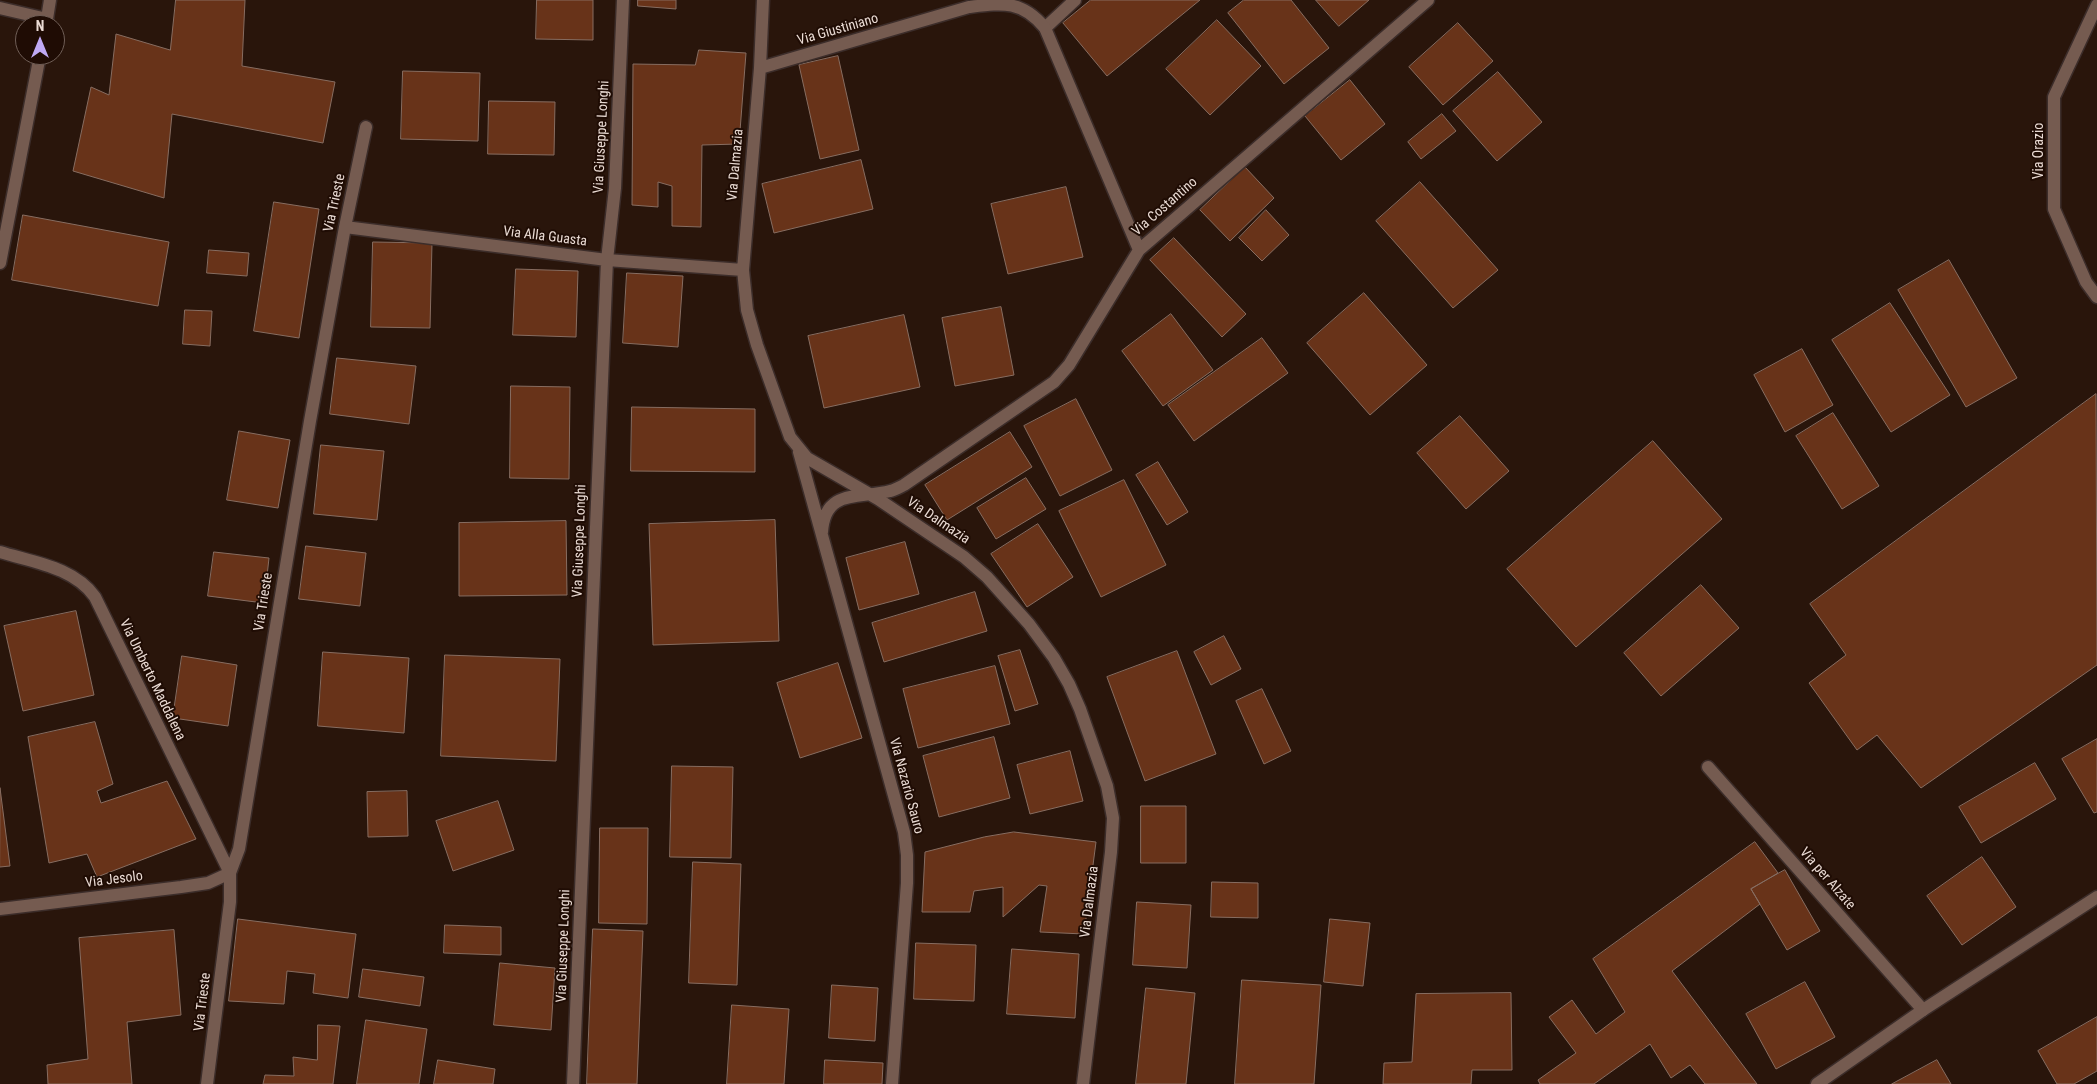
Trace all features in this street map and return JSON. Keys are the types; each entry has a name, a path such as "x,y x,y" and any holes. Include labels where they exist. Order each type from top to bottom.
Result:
{"street":[{"path":"48,15 50,0"},
{"name":"Via Giuseppe Longhi","path":"574,1084 607,260 615,188 623,0"},
{"name":"Via Dalmazia","path":"763,0 760,68 743,270 747,310 759,352 790,438 807,458 867,493 964,557 987,577 1028,624 1054,658 1069,684 1107,786 1112,818 1111,852 1083,1084"},
{"path":"1045,28 1075,0"},
{"name":"Via Costantino","path":"867,493 890,491 904,485 1054,382 1069,365 1139,250 1428,0"},
{"name":"Via Giustiniano","path":"760,68 969,7 1012,3 1021,7 1036,17 1045,28 1139,250"},
{"name":"Via Orazio","path":"2097,5 2054,97 2054,209 2086,282 2097,297"},
{"path":"0,8 24,15"},
{"path":"0,263 38,65"},
{"name":"Via Trieste","path":"207,1084 230,902 230,873 239,849 310,421 345,226 366,127"},
{"name":"Via Alla Guasta","path":"345,226 607,260 743,270"},
{"name":"Via Nazario Sauro","path":"799,450 904,832 908,855 892,1084"},
{"path":"822,532 823,519 830,507 840,500 867,493"},
{"name":"Via Umberto Maddalena","path":"0,552 68,574 78,579 91,591 230,873"},
{"name":"Via per Alzate","path":"1708,767 1923,1010"},
{"name":"Via Jesolo","path":"0,909 190,886 208,883 230,873"},
{"path":"1817,1084 1923,1010 2097,897"}],"building":[{"path":"176,0 245,0 242,66 335,82 323,143 172,114 164,198 73,171 91,87 109,95 116,34 170,50"},
{"path":"537,0 593,0 593,40 536,39"},
{"path":"638,0 676,0 676,9 638,6"},
{"path":"1091,0 1200,0 1107,76 1063,23"},
{"path":"1244,0 1291,0 1329,48 1284,84 1228,13"},
{"path":"1316,0 1369,0 1339,26"},
{"path":"1217,20 1261,66 1210,115 1166,69"},
{"path":"1458,23 1493,61 1443,105 1409,67"},
{"path":"699,50 746,53 739,144 702,145 701,227 672,226 672,186 658,182 658,207 632,205 633,64 695,65"},
{"path":"838,56 859,150 820,159 799,65"},
{"path":"403,71 480,73 478,141 401,139"},
{"path":"1498,72 1542,122 1497,161 1453,111"},
{"path":"1350,80 1385,124 1341,160 1305,116"},
{"path":"489,101 555,102 554,155 488,154"},
{"path":"1442,114 1456,131 1421,159 1408,142"},
{"path":"861,160 873,209 774,233 762,184"},
{"path":"1245,167 1274,198 1230,241 1200,210"},
{"path":"1420,182 1498,270 1453,308 1376,221"},
{"path":"1066,187 1083,257 1008,274 991,204"},
{"path":"274,202 319,209 299,338 254,331"},
{"path":"1266,210 1289,235 1262,261 1239,238"},
{"path":"23,215 169,242 158,306 12,280"},
{"path":"1174,238 1246,314 1222,337 1150,260"},
{"path":"373,242 432,243 430,328 371,327"},
{"path":"209,250 249,253 247,276 207,273"},
{"path":"1949,260 2017,378 1966,407 1898,290"},
{"path":"516,269 578,271 576,337 513,335"},
{"path":"627,273 683,276 678,347 623,343"},
{"path":"1364,293 1427,365 1370,415 1307,343"},
{"path":"1890,303 1950,395 1891,432 1832,340"},
{"path":"1001,307 1014,375 955,386 942,318"},
{"path":"185,310 212,311 210,346 183,344"},
{"path":"1171,314 1213,370 1163,406 1122,351"},
{"path":"904,315 920,387 824,408 808,336"},
{"path":"1262,338 1288,373 1194,441 1168,405"},
{"path":"1802,349 1833,405 1785,432 1754,375"},
{"path":"337,358 416,366 409,424 330,414"},
{"path":"511,386 570,387 569,479 510,478"},
{"path":"2096,394 2097,665 1921,788 1877,735 1857,750 1809,683 1846,655 1810,604"},
{"path":"1076,399 1112,470 1060,496 1024,426"},
{"path":"632,407 755,409 755,472 631,471"},
{"path":"1833,413 1879,486 1842,509 1796,436"},
{"path":"1460,416 1509,471 1466,509 1417,453"},
{"path":"239,431 290,440 278,508 227,500"},
{"path":"1010,432 1032,467 947,520 925,485"},
{"path":"1653,441 1722,519 1576,647 1507,569"},
{"path":"321,445 384,451 377,520 314,514"},
{"path":"1158,462 1188,512 1167,525 1136,475"},
{"path":"1026,478 1046,509 996,539 977,508"},
{"path":"1124,480 1166,565 1101,597 1059,511"},
{"path":"775,520 779,641 653,645 649,524"},
{"path":"566,521 567,595 459,596 459,523"},
{"path":"1038,524 1073,577 1027,607 991,554"},
{"path":"905,542 919,594 859,610 846,558"},
{"path":"306,546 366,553 360,606 299,599"},
{"path":"214,552 269,558 264,603 208,596"},
{"path":"1701,585 1739,628 1661,696 1624,653"},
{"path":"975,592 987,631 884,662 872,623"},
{"path":"76,611 94,695 23,711 4,626"},
{"path":"1224,636 1241,669 1211,685 1194,652"},
{"path":"1020,650 1038,704 1015,711 998,656"},
{"path":"1177,651 1216,754 1145,781 1107,677"},
{"path":"323,652 409,658 404,733 318,726"},
{"path":"445,655 560,659 556,761 441,756"},
{"path":"182,656 237,665 228,726 173,718"},
{"path":"838,663 862,738 800,758 777,683"},
{"path":"995,666 1010,724 918,748 903,689"},
{"path":"1262,689 1291,751 1264,764 1236,701"},
{"path":"95,722 113,784 97,791 101,803 167,781 196,839 97,877 87,854 49,863 28,737"},
{"path":"994,737 1010,798 939,817 923,756"},
{"path":"2097,739 2097,812 2094,813 2062,759"},
{"path":"1070,751 1083,801 1030,814 1017,765"},
{"path":"2035,763 2056,799 1981,843 1959,807"},
{"path":"672,766 733,767 731,858 670,857"},
{"path":"0,788 10,866 0,867"},
{"path":"407,791 408,836 368,837 367,792"},
{"path":"498,801 514,850 453,871 436,821"},
{"path":"1141,806 1186,806 1186,863 1141,863"},
{"path":"600,828 648,828 647,924 599,923"},
{"path":"1014,832 1096,842 1084,934 1040,932 1047,886 1039,885 1003,917 1003,887 974,891 970,912 922,912 925,852 984,837"},
{"path":"1755,842 1778,873 1751,889 1760,904 1672,971 1757,1084 1705,1084 1690,1065 1671,1078 1650,1044 1594,1084 1540,1084 1538,1080 1576,1053 1549,1017 1572,1000 1596,1034 1625,1012 1593,959"},
{"path":"1982,857 2016,907 1962,945 1927,896"},
{"path":"693,862 741,864 737,985 689,983"},
{"path":"1785,870 1820,931 1787,950 1751,889"},
{"path":"1212,882 1258,883 1258,918 1211,917"},
{"path":"1137,902 1191,905 1187,968 1133,965"},
{"path":"238,919 356,934 348,998 313,993 315,974 287,971 284,1004 229,1001"},
{"path":"1330,919 1370,923 1363,986 1324,982"},
{"path":"445,925 501,927 501,955 444,953"},
{"path":"593,929 643,931 637,1084 587,1084"},
{"path":"174,930 181,1015 127,1022 132,1084 48,1084 47,1065 88,1059 79,938"},
{"path":"916,943 976,945 974,1001 914,999"},
{"path":"1012,949 1079,954 1075,1018 1007,1014"},
{"path":"500,963 555,968 551,1030 494,1025"},
{"path":"363,969 424,977 420,1006 359,997"},
{"path":"1242,980 1321,985 1314,1084 1235,1084"},
{"path":"1805,982 1835,1037 1776,1069 1746,1014"},
{"path":"832,985 878,988 875,1041 829,1038"},
{"path":"1146,988 1195,993 1186,1084 1136,1084"},
{"path":"1511,993 1512,1070 1472,1070 1471,1084 1383,1084 1384,1063 1412,1062 1416,994"},
{"path":"732,1005 789,1009 784,1084 727,1084"},
{"path":"2097,1017 2097,1071 2074,1084 2057,1084 2038,1051"},
{"path":"366,1020 427,1029 419,1084 357,1084"},
{"path":"318,1025 340,1026 333,1084 263,1084 265,1075 294,1076 293,1057 317,1060"},
{"path":"438,1060 495,1069 493,1084 434,1084"},
{"path":"825,1060 883,1063 882,1084 824,1084"},
{"path":"1937,1060 1951,1084 1892,1084"}]}
